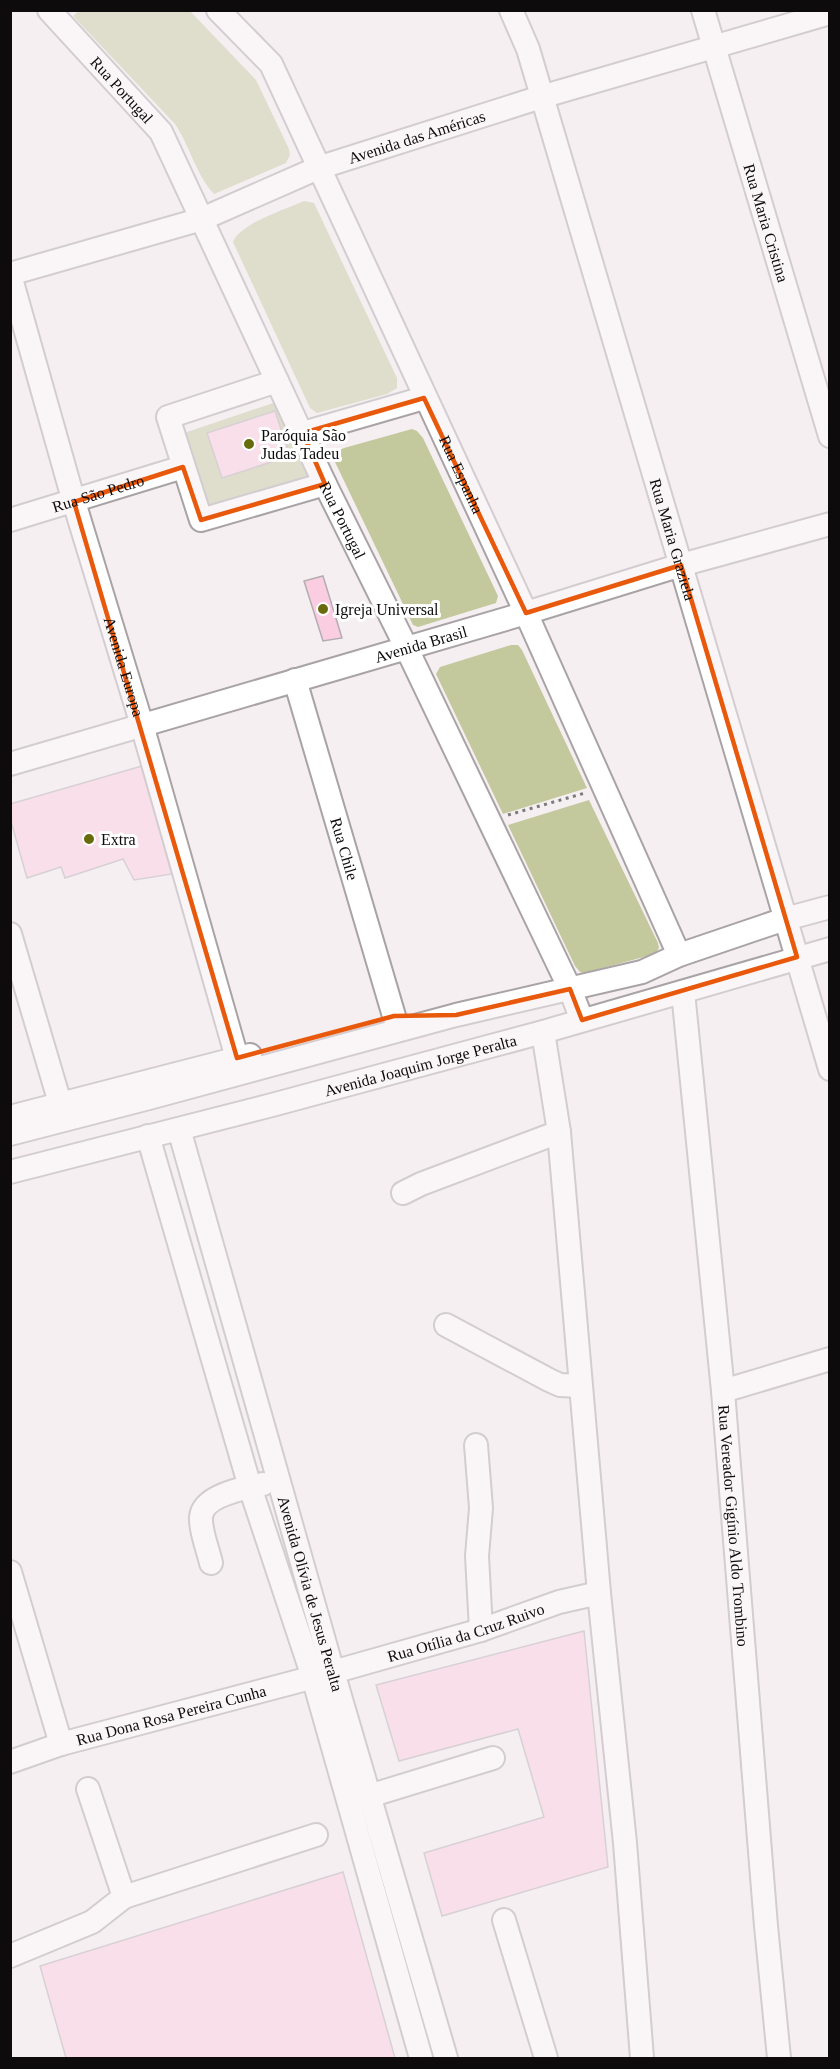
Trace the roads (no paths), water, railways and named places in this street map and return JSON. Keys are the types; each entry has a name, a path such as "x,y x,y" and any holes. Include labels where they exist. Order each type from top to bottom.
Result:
{"street":[{"name":"Rua Espanha","path":"219,10 271,64 424,398 526,613 679,955"},
{"name":"Rua Maria Graziela","path":"511,10 528,49 540,97 830,1069"},
{"name":"Rua Maria Cristina","path":"703,10 830,436"},
{"name":"Avenida das Américas","path":"10,274 202,219 318,168 540,97 830,13"},
{"name":"Rua Portugal","path":"60,14 161,132 276,381 570,989 582,1020"},
{"name":"Avenida Europa","path":"10,274 237,1058"},
{"path":"276,381 168,417 201,520 325,484"},
{"path":"303,433 424,398"},
{"name":"Rua São Pedro","path":"10,520 183,467"},
{"name":"Avenida Brasil","path":"10,764 526,613 681,565 830,524"},
{"name":"Rua Chile","path":"295,680 397,1023"},
{"path":"10,1117 237,1058 397,1023 456,1015 642,972 679,955 785,919 830,908"},
{"path":"10,934 60,1103"},
{"name":"Avenida Joaquim Jorge Peralta","path":"10,1172 543,1032 830,949"},
{"name":"Rua Vereador Gigínio Aldo Trombino","path":"684,992 723,1391 766,1926 779,2058"},
{"path":"10,1134 149,1098 397,1023"},
{"path":"543,1032 559,1132 599,1593 625,1843 642,2058"},
{"name":"Avenida Olívia de Jesus Peralta","path":"179,1129 279,1480 323,1674 359,1799 446,2058"},
{"path":"403,1193 421,1184 559,1132"},
{"name":"Avenida Olívia de Jesus Peralta","path":"148,1136 250,1487 323,1674"},
{"path":"446,1325 549,1380 560,1385 580,1386"},
{"path":"723,1391 830,1359"},
{"path":"220,1385 250,1378"},
{"path":"476,1445 481,1508 477,1556 481,1630"},
{"path":"211,1563 201,1518 203,1508 212,1500 279,1480"},
{"path":"10,1572 61,1744"},
{"name":"Rua Otília da Cruz Ruivo","path":"323,1674 481,1630 559,1602 599,1593"},
{"name":"Rua Dona Rosa Pereira Cunha","path":"10,1762 61,1744 323,1674"},
{"path":"359,1799 493,1758"},
{"path":"88,1789 124,1897"},
{"name":"Avenida Olívia de Jesus Peralta","path":"359,1799 421,2058"},
{"path":"10,1956 92,1922 124,1897 316,1835"},
{"path":"504,1920 546,2058"}],"place":[{"name":"Paróquia São Judas Tadeu","path":"249,444"},
{"name":"Igreja Universal","path":"323,609"},
{"name":"Extra","path":"89,839"}]}
